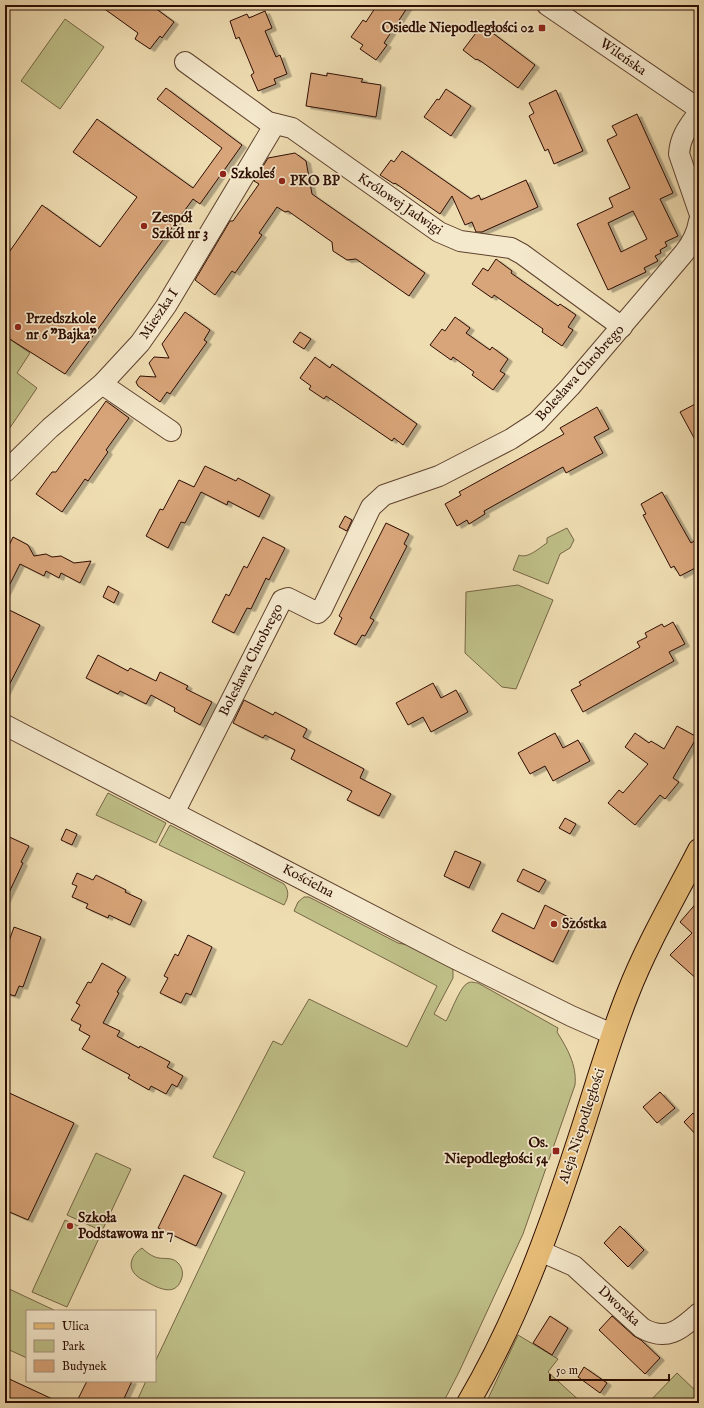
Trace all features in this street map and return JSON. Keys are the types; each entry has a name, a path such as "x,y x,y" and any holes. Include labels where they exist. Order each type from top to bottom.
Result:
{"main road":[{"name":"Aleja Niepodległości","path":"468,1403 502,1339 540,1251 579,1139 612,1034 628,992 650,944 699,850"}],"street":[{"name":"Wileńska","path":"547,5 699,110"},
{"name":"Królowej Jadwigi","path":"185,62 268,122 292,128 439,232 460,240 511,248 522,254 622,327"},
{"path":"699,110 682,137 679,154 699,212"},
{"name":"Mieszka I","path":"5,472 50,428 102,384 140,343 166,306 275,124"},
{"name":"Bolesława Chrobrego","path":"174,813 282,600 288,598 318,613 322,609 371,507 384,495 439,476 527,430 547,412 570,388 693,242 698,230 699,221"},
{"path":"102,384 171,431"},
{"name":"Kościelna","path":"5,725 446,953 572,1016 612,1034"},
{"name":"Dworska","path":"540,1251 574,1266 642,1328 652,1333 669,1334 676,1332 699,1313"}],"green space":[{"path":"65,19 104,47 60,109 21,81"},
{"path":"5,336 30,353 17,373 37,388 5,435"},
{"path":"567,528 574,540 570,548 560,554 548,584 513,570 519,555 526,556 530,554 547,543 547,538"},
{"path":"518,585 553,600 516,689 502,687 465,653 466,592"},
{"path":"108,793 166,823 156,843 96,815"},
{"path":"170,825 284,884 288,895 284,905 159,845"},
{"path":"304,897 309,897 398,943 412,946 449,965 453,970 453,978 434,1014 446,1021 462,989 465,985 472,982 478,983 558,1028 557,1032 568,1051 573,1064 575,1085 523,1234 443,1403 136,1403 146,1382 156,1382 156,1360 245,1172 213,1157 273,1041 282,1045 309,999 407,1047 437,986 294,911 298,902"},
{"path":"96,1153 131,1169 102,1231 67,1215"},
{"path":"65,1220 100,1236 67,1307 32,1292"},
{"path":"142,1248 155,1257 176,1261 181,1266 182,1278 175,1288 166,1290 156,1287 137,1276 131,1265 133,1257"},
{"path":"5,1287 54,1310 26,1310 26,1358 5,1348"},
{"path":"518,1335 558,1359 548,1372 582,1403 486,1403"},
{"path":"677,1373 699,1394 699,1403 648,1403"}],"building":[{"path":"99,5 151,5 174,22 162,38 160,36 150,49 135,39 138,33"},
{"path":"377,5 409,5 384,43 387,45 376,60 360,49 363,45 351,37 363,20 366,22"},
{"path":"265,11 272,28 265,31 276,57 280,55 287,74 274,79 276,84 258,91 251,75 254,73 239,37 236,39 230,21 247,14 249,18"},
{"path":"482,25 535,65 518,88 463,50"},
{"path":"311,73 327,76 327,73 363,79 361,82 381,85 376,117 306,106"},
{"name":"Zespół Szkół nr 3","path":"166,88 242,145 200,204 193,199 65,374 5,336 5,258 42,205 100,247 137,197 73,152 97,119 193,188 222,148 157,99"},
{"path":"446,89 471,106 451,136 424,117 437,99 439,100"},
{"path":"556,90 583,151 554,164 548,149 545,151 529,116 534,113 529,103"},
{"path":"637,114 673,193 660,199 678,236 665,242 667,246 660,250 661,253 655,256 658,261 644,268 646,272 608,290 577,224 613,207 609,198 630,188 607,140 617,135 612,126","holes":["633,211 647,239 621,252 608,223"]},
{"path":"402,151 471,199 479,195 481,200 526,180 538,207 482,232 476,232 472,222 465,225 452,196 440,214 395,183 394,184 380,175 391,160 394,162"},
{"path":"295,153 306,161 312,194 425,273 409,296 356,259 347,260 333,251 332,242 288,211 285,212 277,207 259,233 262,235 235,273 232,271 215,295 195,280 230,221 233,221 259,184 254,181 268,158"},
{"path":"496,259 512,271 511,273 558,306 560,304 576,315 568,327 573,330 562,346 542,332 543,329 494,295 492,298 472,284 483,268 488,271"},
{"path":"185,312 210,330 204,340 207,342 170,394 167,392 160,402 138,386 136,382 140,376 156,377 149,363 154,357 169,358 162,344"},
{"path":"455,317 470,328 466,333 490,350 492,347 508,359 500,371 505,374 493,390 472,375 474,372 453,357 451,360 430,345 442,329 445,331"},
{"path":"300,332 311,339 304,349 293,342"},
{"path":"315,357 330,368 332,364 417,424 403,445 394,438 392,441 326,396 324,399 309,389 311,386 300,378"},
{"path":"106,401 129,418 106,450 108,452 88,481 85,479 62,512 36,494 52,472 56,472"},
{"path":"699,402 699,447 680,412"},
{"path":"597,407 609,429 594,437 603,453 566,473 563,467 484,511 485,514 469,524 467,520 457,526 445,504 461,495 459,492 564,434 560,428"},
{"path":"205,466 236,481 238,478 270,495 259,517 228,501 227,505 201,492 185,523 181,522 168,548 146,536 160,509 163,510 179,480 194,487"},
{"path":"662,492 691,543 699,538 699,566 680,576 674,566 671,568 643,515 646,514 641,504"},
{"path":"345,516 352,520 347,531 339,527"},
{"path":"386,523 409,534 404,544 407,546 370,618 374,620 365,636 362,635 356,645 334,634 342,618 339,616"},
{"path":"13,537 28,545 34,556 46,554 52,557 61,556 74,563 91,561 80,583 61,573 59,578 46,571 44,576 20,564 5,594 5,554"},
{"path":"263,537 285,548 269,580 266,578 251,609 247,608 234,633 212,622 226,594 229,596 244,566 247,568"},
{"path":"108,586 119,592 114,603 103,597"},
{"path":"5,608 40,625 5,693"},
{"path":"673,622 685,644 669,652 674,661 583,712 571,690 581,685 579,682 640,647 637,642 647,637 645,633 662,624 664,627"},
{"path":"98,655 128,671 130,668 156,681 160,672 188,686 186,689 212,702 200,725 174,711 175,708 151,695 146,704 120,691 118,694 86,678"},
{"path":"433,683 441,698 456,690 468,712 431,732 423,717 408,725 396,703"},
{"path":"244,700 273,715 275,712 307,729 303,737 364,769 360,778 391,794 379,816 347,800 352,791 291,759 295,750 265,735 263,738 233,723"},
{"path":"677,726 697,737 673,778 679,782 665,799 660,795 635,825 608,803 619,790 623,793 648,764 625,747 635,733 649,743 651,741 664,749"},
{"path":"555,733 563,748 578,740 590,761 553,781 545,766 530,774 518,753"},
{"path":"565,818 576,824 570,834 559,828"},
{"path":"66,829 77,834 72,845 61,840"},
{"path":"5,835 29,846 21,862 23,863 5,901"},
{"path":"455,851 481,862 469,888 444,876"},
{"path":"523,869 546,880 539,892 517,881"},
{"path":"77,873 93,880 96,875 142,900 130,925 109,915 108,918 86,908 88,904 72,897 77,886 72,884"},
{"path":"699,900 699,981 670,955 692,933 680,922"},
{"path":"545,905 574,920 553,962 492,931 502,913 534,929"},
{"path":"14,927 41,937 23,987 19,986 15,996 5,993 5,943 8,944"},
{"path":"188,935 212,947 191,995 186,993 181,1003 160,993 168,978 164,976 175,954 178,956"},
{"path":"102,963 126,977 117,992 119,993 103,1023 120,1031 117,1036 170,1062 167,1067 183,1076 177,1087 172,1084 166,1094 151,1086 149,1090 128,1078 130,1075 82,1049 90,1036 79,1030 81,1025 71,1020 80,1005 76,1003 88,982 91,983"},
{"path":"5,1091 74,1123 28,1220 5,1210"},
{"path":"660,1092 675,1108 657,1123 643,1107"},
{"path":"693,1113 699,1120 699,1138 684,1122"},
{"path":"184,1175 222,1193 196,1246 158,1228"},
{"path":"620,1226 644,1250 628,1267 604,1243"},
{"path":"550,1316 568,1328 552,1355 533,1343"},
{"path":"612,1316 660,1358 645,1374 599,1330"},
{"path":"584,1367 607,1383 600,1393 578,1377"},
{"path":"5,1377 61,1403 5,1403"},
{"path":"86,1382 132,1382 122,1403 76,1403"}],"place":[{"name":"Osiedle Niepodległości 02","path":"542,28"},
{"name":"Szkoleś","path":"223,174"},
{"name":"PKO BP","path":"282,181"},
{"name":"Zespół Szkół nr 3","path":"144,226"},
{"name":"Przedszkole nr 6 \"Bajka\"","path":"18,327"},
{"name":"Szóstka","path":"554,924"},
{"name":"Os. Niepodległości 54","path":"556,1151"},
{"name":"Szkoła Podstawowa nr 7","path":"70,1226"}]}
